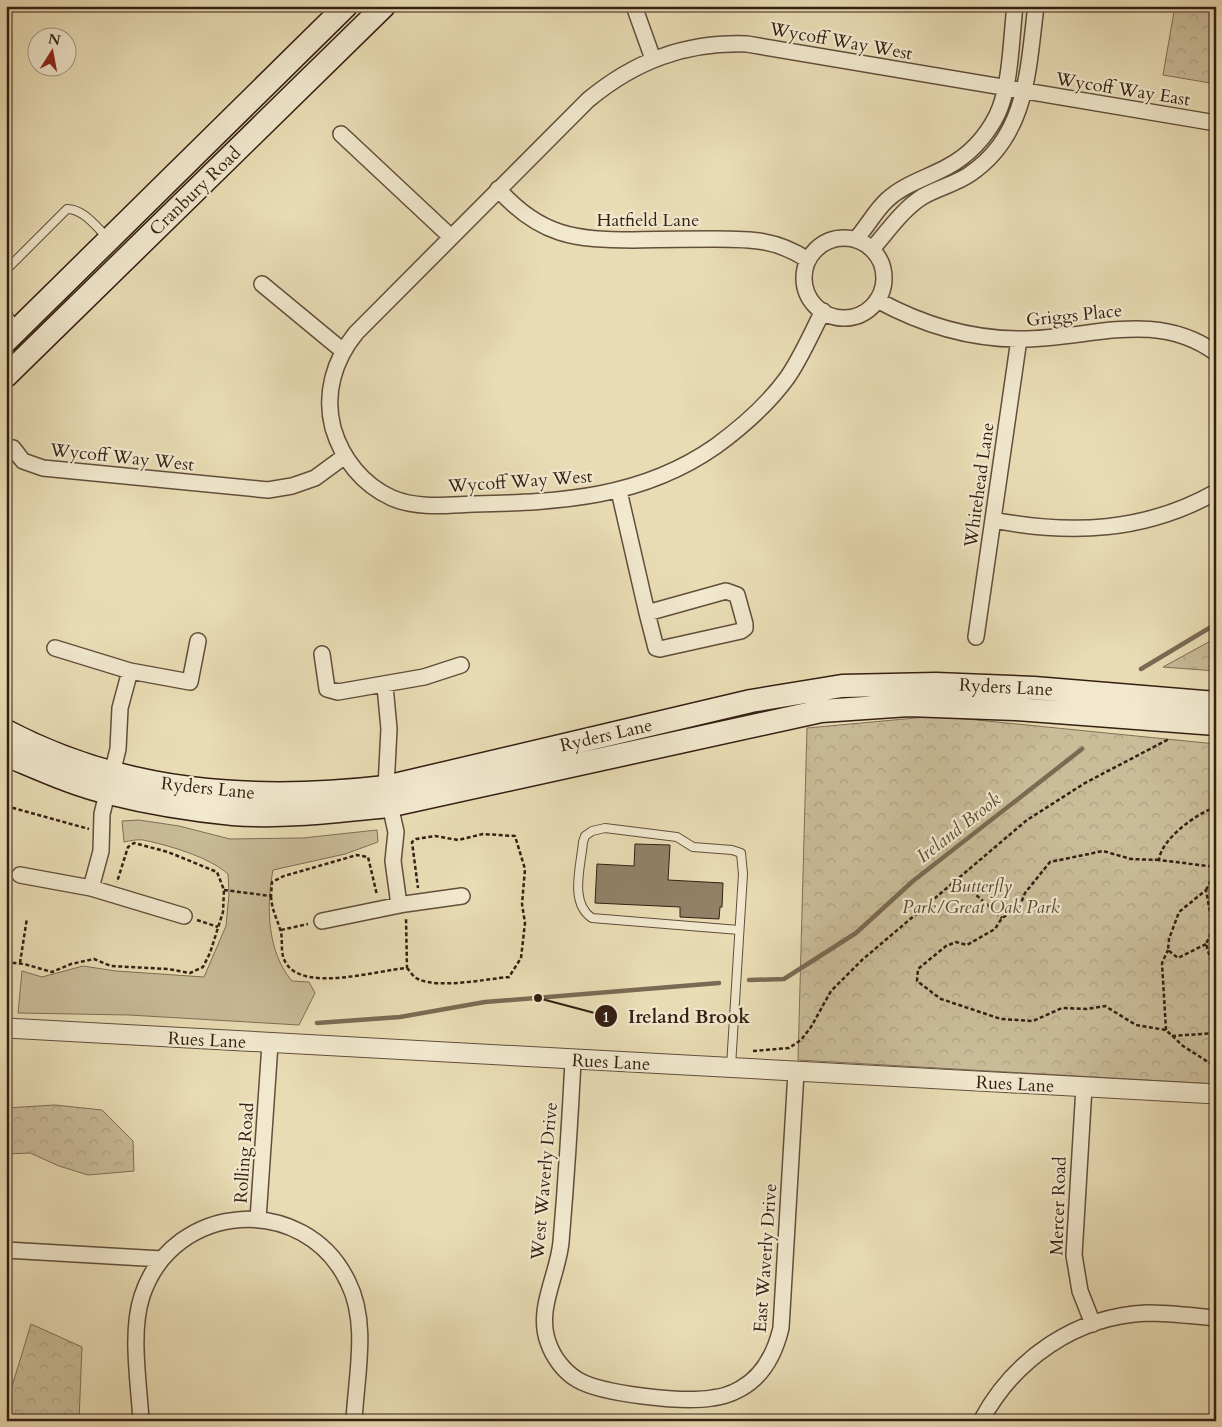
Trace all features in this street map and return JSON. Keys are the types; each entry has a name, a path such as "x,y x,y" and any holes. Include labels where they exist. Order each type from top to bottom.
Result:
{"main road":[{"name":"Cranbury Road","path":"6,376 384,6"},
{"name":"Cranbury Road","path":"10,327 110,239 342,8"},
{"name":"Ryders Lane","path":"6,755 110,783 194,809 234,814 332,812 750,701 842,686 936,684 1034,688 1216,703"},
{"name":"Ryders Lane","path":"387,796 821,711 909,705 1016,709 1216,724"},
{"name":"Ryders Lane","path":"6,731 56,753 110,783"}],"street":[{"path":"634,6 653,59"},
{"path":"856,240 887,200 906,187 966,156 985,135 997,115 1005,88 1016,6"},
{"path":"872,249 903,212 922,197 970,174 1003,140 1013,122 1025,92 1036,6"},
{"name":"Wycoff Way West","path":"619,491 530,503 424,506 403,502 378,490 357,472 345,456 335,435 330,403 333,376 343,351 356,333 588,100 622,74 653,59 682,49 747,44 1025,92"},
{"name":"Wycoff Way East","path":"1025,92 1216,123"},
{"path":"341,134 451,237"},
{"name":"Hatfield Lane","path":"498,189 530,218 555,231 575,237 596,240 746,239 784,246 808,260"},
{"path":"834,239 856,240 872,249 880,260 884,274 883,288 877,300 869,309 858,315 846,318 834,316 823,311 808,294 805,271 808,260 814,251 834,239"},
{"path":"262,284 343,351"},
{"name":"Griggs Place","path":"877,300 901,313 958,332 1019,339 1067,337 1110,329 1141,328 1185,337 1216,353"},
{"path":"647,613 731,591 736,595 744,628 741,631 660,649 654,644 619,491 658,478 687,464 742,426 787,378 823,311"},
{"name":"Whitehead Lane","path":"976,637 1019,339"},
{"name":"Wycoff Way West","path":"13,448 23,461 43,468 256,490 304,483 326,472 345,456"},
{"path":"993,520 1032,528 1095,529 1156,517 1216,492"},
{"path":"55,648 130,672 190,682 198,641"},
{"path":"322,654 327,689 338,692 385,686 424,678 461,665"},
{"path":"92,888 101,851 102,814 118,749 120,708 130,672"},
{"path":"385,686 389,729 387,796 396,832 393,861 402,904"},
{"path":"20,875 92,888 184,916"},
{"path":"322,921 402,904 462,896"},
{"name":"Rues Lane","path":"6,1028 573,1061 1216,1094"},
{"name":"Rolling Road","path":"270,1044 258,1219 291,1228 312,1239 333,1258 349,1283 356,1305 359,1328 354,1421"},
{"name":"West Waverly Drive","path":"573,1061 561,1245 545,1312 547,1341 561,1366 572,1376 591,1386 662,1397 698,1399"},
{"name":"East Waverly Drive","path":"698,1399 726,1395 755,1379 766,1366 777,1344 781,1328 796,1072"},
{"name":"Mercer Road","path":"1084,1087 1074,1255 1080,1290 1093,1324"},
{"path":"141,1421 136,1332 138,1309 145,1286 162,1259 181,1241 201,1229 223,1221 258,1219"},
{"path":"6,1250 162,1259"},
{"path":"981,1421 1004,1385 1033,1356 1068,1334 1093,1324 1146,1313 1216,1318"}],"lane":[{"path":"6,270 67,209 75,209 81,213 110,239"},
{"path":"731,1068 744,874 741,853 732,850 693,847 677,837 605,828 592,831 585,836 578,900 586,914 592,918 739,930"}],"path":[{"path":"745,1052 789,1048 801,1040 811,1028 831,991 862,960 1027,820 1086,783 1172,737"},
{"path":"6,806 102,832"},
{"path":"1159,860 1160,852 1189,821 1205,810 1216,808"},
{"path":"6,962 52,972 71,964 94,959 112,966 168,969 190,973 203,967 223,912 224,890 217,872 168,852 134,843 128,847 112,895"},
{"path":"1216,867 1159,860 1131,859 1103,851 1050,862 1025,893 1018,908 1002,918 995,930 967,945 956,942 946,946 918,969 917,981 941,999 1001,1019 1034,1021 1062,1008 1087,1009 1105,1006 1136,1025 1166,1030 1183,1046 1216,1067"},
{"path":"380,909 368,857 357,855 284,876 272,882 272,913 281,930 281,948 285,962 294,972 325,979 407,968 402,904"},
{"path":"1166,1030 1162,963 1168,950 1169,940 1179,912 1206,890 1216,871"},
{"path":"957,878 1002,918"},
{"path":"224,890 271,896"},
{"path":"1206,890 1211,917 1211,932 1206,944 1216,978"},
{"path":"184,916 218,927"},
{"path":"20,964 27,918"},
{"path":"281,930 322,921"},
{"path":"1168,950 1178,958 1206,944"},
{"path":"1172,1036 1216,1033"}],"green space":[{"path":"1175,6 1216,9 1216,84 1163,75"},
{"path":"1216,638 1216,671 1163,667"},
{"name":"Butterfly Park/Great Oak Park","path":"937,716 1216,744 1216,1084 798,1060 807,728"},
{"path":"139,820 179,826 230,839 303,838 377,830 378,842 345,854 273,870 269,913 273,943 284,969 292,981 309,982 315,993 299,1025 129,1015 18,1013 22,971 42,977 83,966 116,971 204,977 226,926 229,894 228,874 210,862 176,848 143,840 124,842 122,821"},
{"path":"55,1105 102,1110 133,1141 134,1171 88,1175 59,1166 30,1153 6,1154 6,1108"},
{"path":"31,1324 82,1347 79,1421 6,1421 6,1406"}],"building":[{"path":"635,844 670,845 668,880 723,883 722,907 720,907 719,919 680,917 680,907 595,903 597,864 634,866"}],"waterway":[{"name":"Ireland Brook","path":"1141,669 1216,624"},
{"name":"Ireland Brook","path":"749,980 784,979 856,933 913,881 1082,749"},
{"name":"Ireland Brook","path":"317,1023 400,1017 485,1002 719,983"}],"place":[{"name":"Ireland Brook","path":"538,998"}]}
